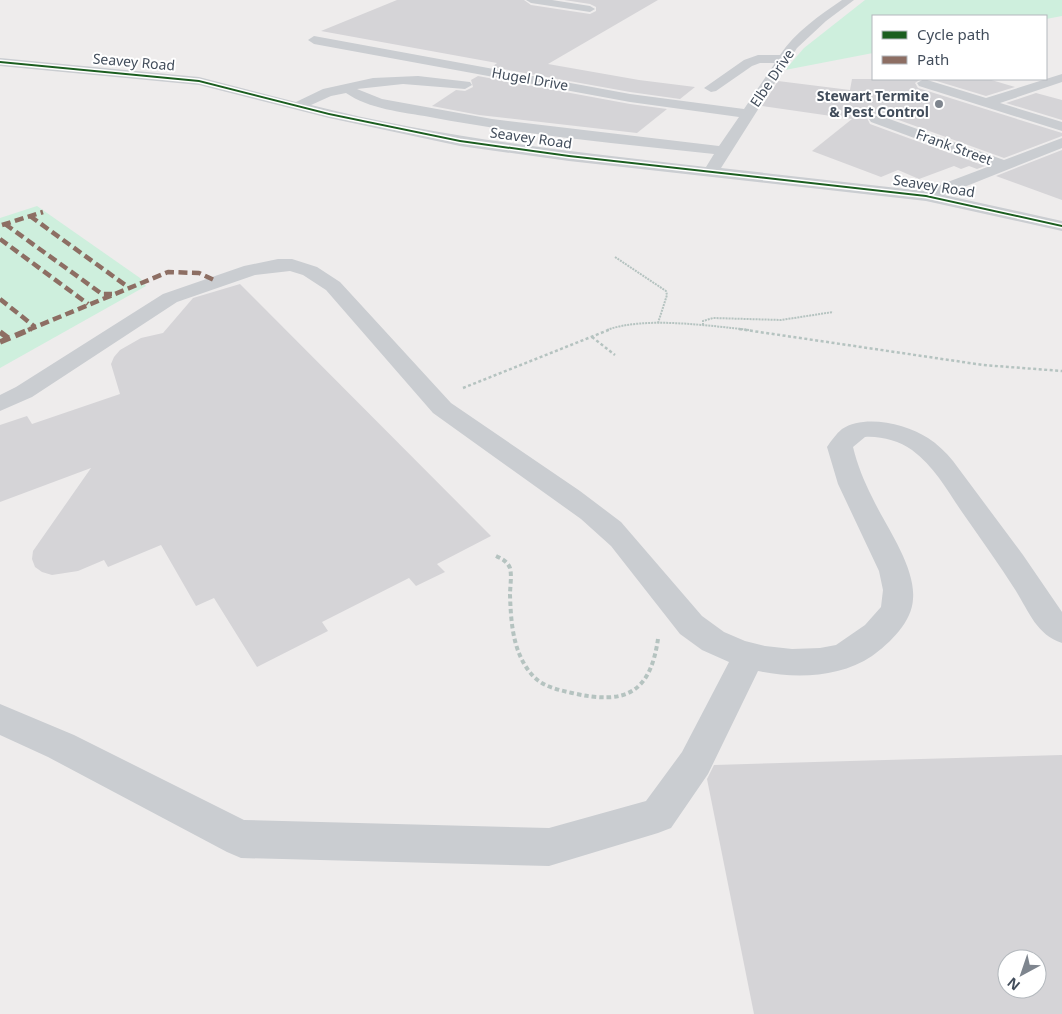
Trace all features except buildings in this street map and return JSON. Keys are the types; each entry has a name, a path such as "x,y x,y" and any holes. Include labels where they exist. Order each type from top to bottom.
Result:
{"street":[{"path":"531,0 590,9"},
{"name":"Elbe Drive","path":"711,170 792,46 822,19 849,0"},
{"name":"Hugel Drive","path":"314,40 665,102 748,114"},
{"path":"711,88 758,58 783,59"},
{"name":"Seavey Road","path":"0,62 199,81 298,106 440,138 569,156 711,170 926,196 967,203 1062,226"},
{"path":"298,106 328,92 362,82 421,79 482,88"},
{"path":"986,103 1056,80"},
{"path":"924,82 1062,128"},
{"path":"341,89 348,89 356,95 374,101 441,115 724,151"},
{"path":"584,104 641,112 652,110 665,102"},
{"name":"Frank Street","path":"876,119 1009,163 1040,168"},
{"path":"569,156 589,135"},
{"path":"926,196 1062,143"},
{"path":"0,404 24,392 170,298 251,270 278,265 292,265 310,271 333,286 433,400 467,427 571,497 613,530 673,605 691,625 710,640 749,656 768,661 806,663 839,658 861,646 882,630 896,610 898,591 891,563 850,480 840,447 846,437 857,431 874,429 910,439 924,447 942,464 1012,561 1047,614 1062,631"},
{"path":"0,719 61,746 241,839 549,847 658,815 695,763 749,656"}],"path":[{"path":"615,257 666,291 667,295 658,324"},
{"path":"703,325 703,321 713,318 780,320 833,312"},
{"path":"433,400 618,326 658,324 703,325 840,342 1001,369 1062,371"},
{"path":"591,337 616,354"},
{"path":"496,556 506,561 510,569 515,639 524,663 537,680 557,689 596,697 619,697 635,690 646,680 655,661 660,628 673,605"}],"green space":[{"path":"865,0 1062,0 1062,16 1047,19 1047,15 872,15 872,53 785,70 804,48"},
{"path":"37,206 140,278 146,286 0,368 0,218"}],"marked path":[{"path":"2,225 43,212"},
{"path":"30,216 128,287"},
{"path":"5,224 102,294 112,294"},
{"path":"0,239 88,304"},
{"path":"0,342 168,272 199,273 216,281"},
{"path":"0,299 35,327"},
{"path":"0,332 8,338"}],"cycle path":[{"path":"0,62 199,81 329,114 460,141 569,156 926,196 1062,226"}],"place":[{"name":"Stewart Termite & Pest Control","path":"939,104"}]}
